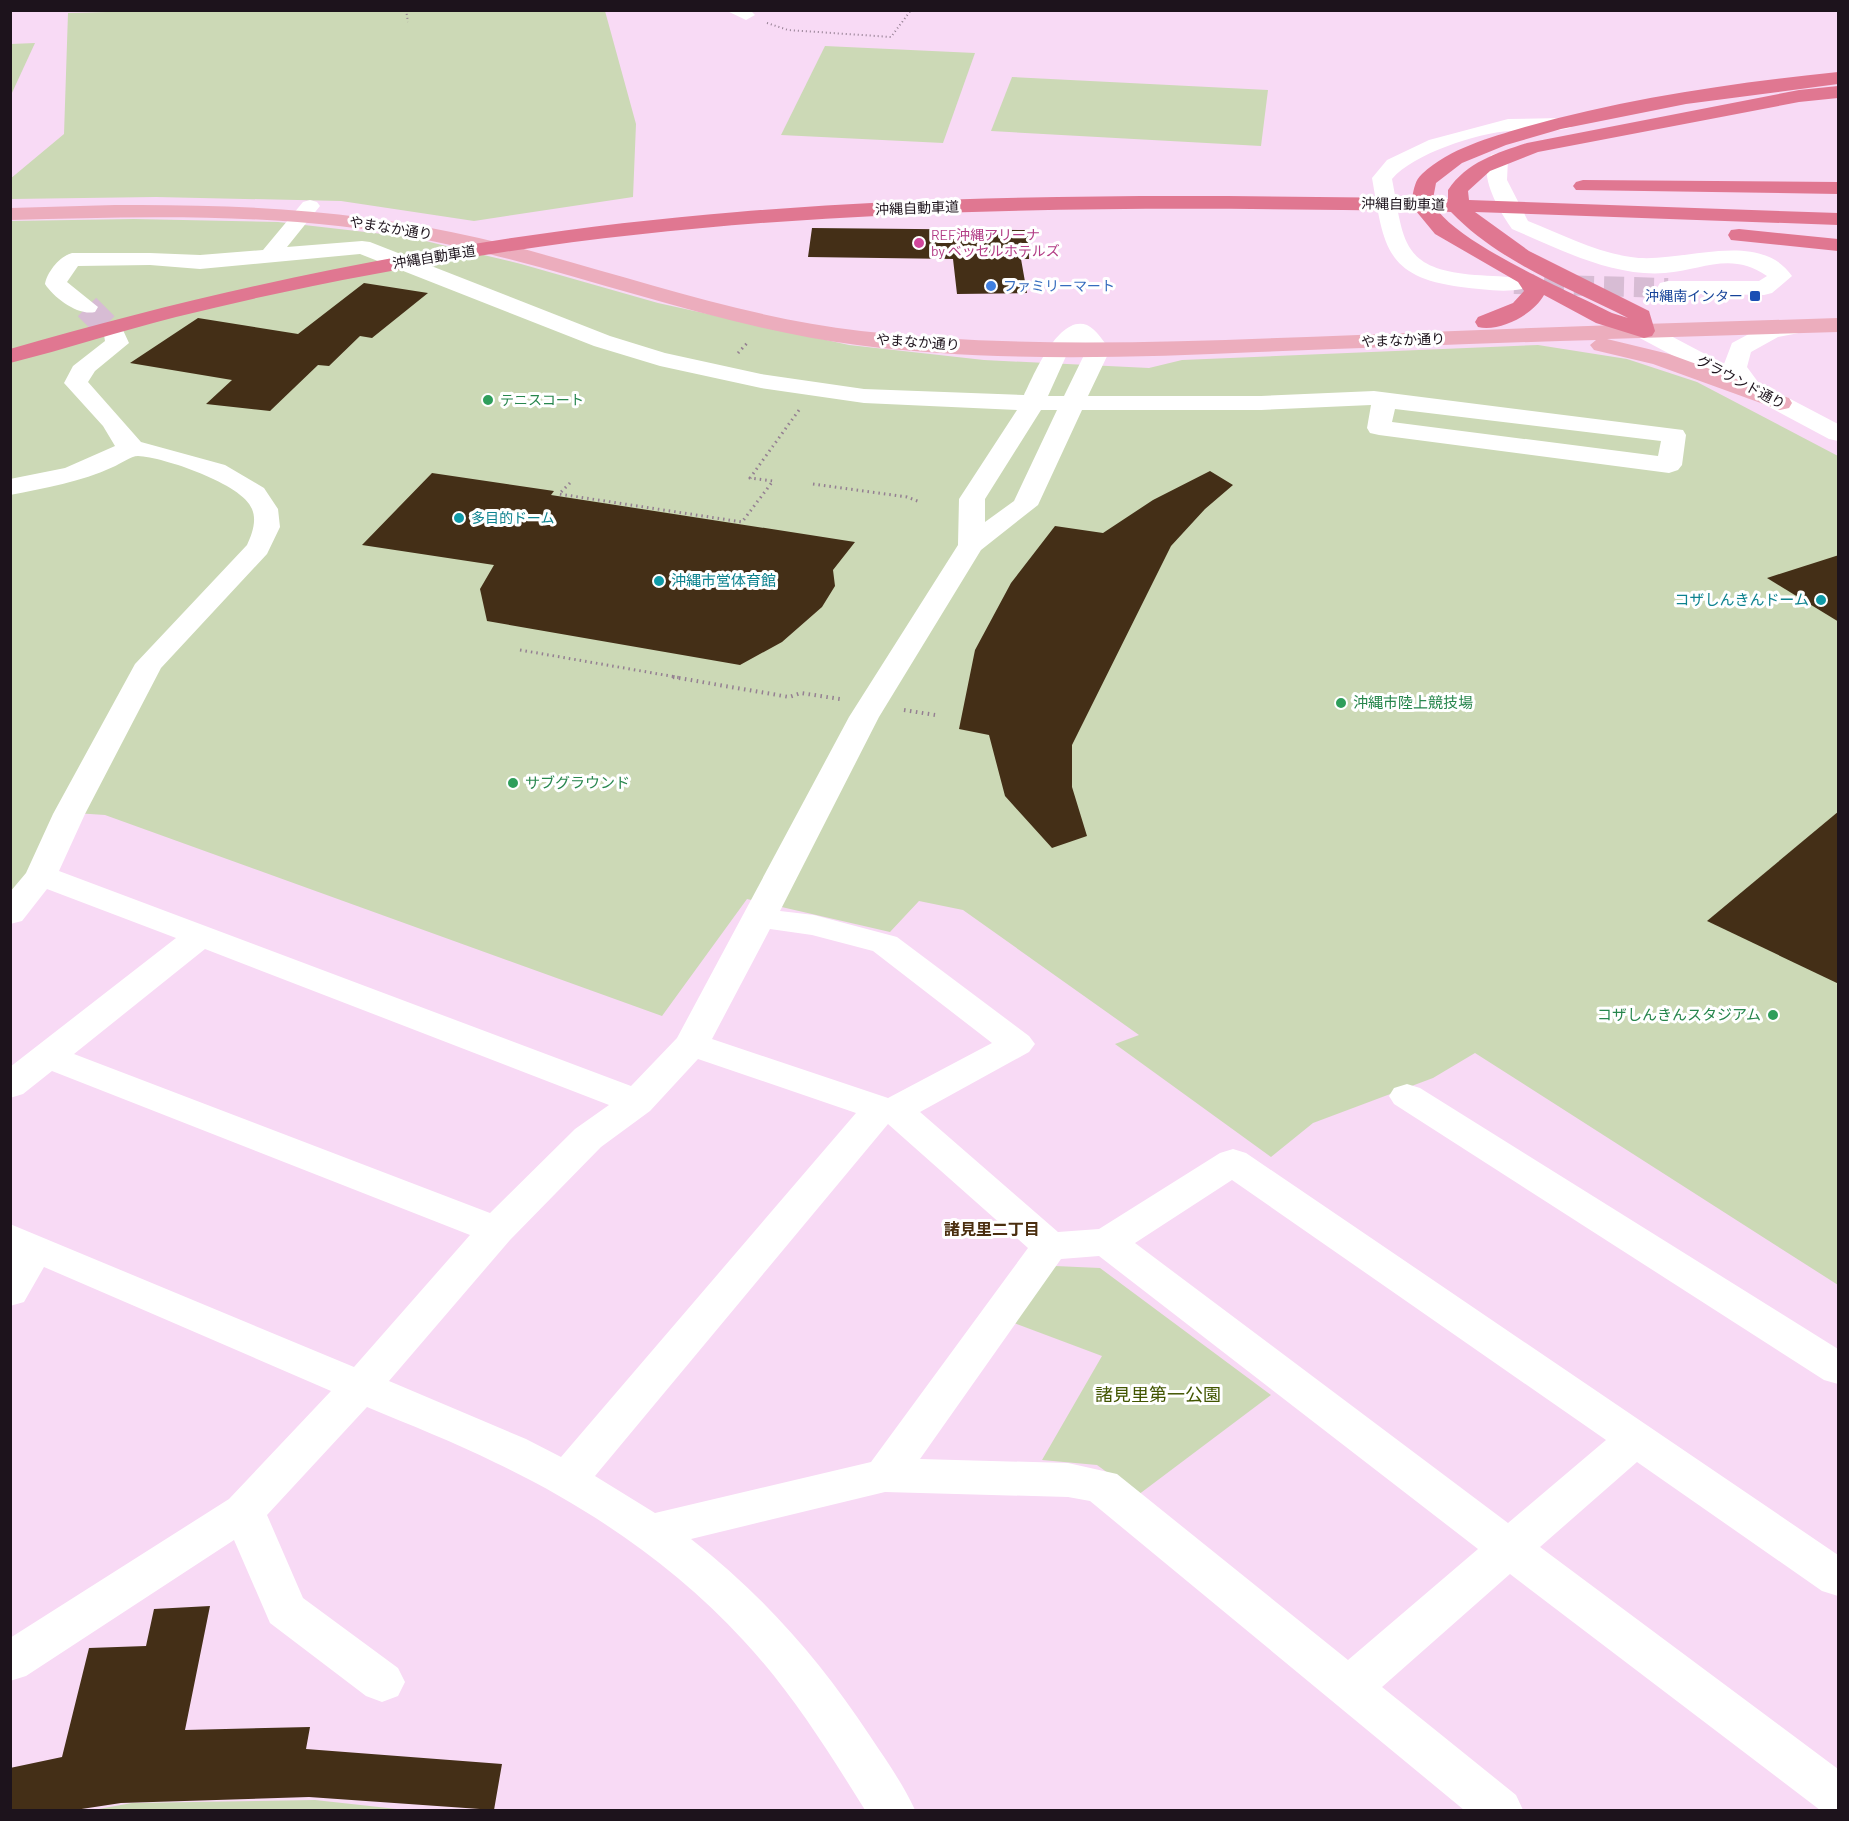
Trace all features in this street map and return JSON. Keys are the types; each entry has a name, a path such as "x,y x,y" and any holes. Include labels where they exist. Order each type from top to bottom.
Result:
{"highway":[{"path":"1486,322 1522,308 1532,299 1535,291 1442,230 1422,206 1426,181 1443,165 1473,148 1563,124 1778,83 1839,78"},
{"path":"1643,324 1479,229 1459,208 1458,190 1471,173 1498,159 1534,147 1799,96 1839,94"},
{"path":"1164,191 1522,186"},
{"path":"874,209 1331,210 1563,203 1839,188"},
{"name":"沖縄自動車道","path":"17,345 149,302 359,256 574,223 740,206 856,199 1164,191 1563,203 1839,219"},
{"name":"沖縄自動車道","path":"17,345 262,290 418,260 675,223 874,209 1080,203 1315,202 1839,206"},
{"path":"1563,203 1839,245"},
{"path":"1520,280 1604,318 1643,324"}],"main road":[{"name":"やまなか通り","path":"10,205 210,201 306,211 399,216 511,236 748,298 912,324 1082,331 1604,318"},
{"name":"やまなか通り","path":"10,214 306,211 428,233 749,319 868,339 1058,350 1521,335 1839,310"},
{"name":"やまなか通り","path":"1643,324 1839,326"},
{"path":"1521,335 1576,341 1643,354 1780,403"}],"street":[{"path":"1520,280 1470,282 1428,272 1406,260 1399,248 1382,178 1394,164 1437,144 1508,125 1563,124"},
{"path":"1498,159 1497,180 1519,225 1606,259 1647,266 1675,264 1713,255 1744,256 1769,265 1781,276 1764,288 1711,290 1668,288"},
{"path":"268,257 306,211"},
{"path":"87,307 56,284 57,278 72,260 150,259 200,262 362,246 602,341 660,358 761,381 887,397 1033,403 1261,403 1384,400 1674,435 1669,465 1379,428 1384,400"},
{"name":"グラウンド通り","path":"1643,324 1749,386 1839,434"},
{"path":"1749,386 1735,367 1740,348 1772,331 1796,327"},
{"path":"10,1662 244,1511 361,1386 496,1230 588,1138 637,1102 691,1044 872,705 971,544 1025,505 1076,402 1098,350 1082,331 1058,350 1033,403 972,499 971,544"},
{"path":"10,914 41,875 69,814 149,664 258,548 267,527 266,511 255,495 240,482 222,473 132,447 125,442 113,422 76,383 77,375 117,343 115,334"},
{"path":"10,487 83,471 115,458 132,447"},
{"path":"41,875 637,1102"},
{"path":"567,1479 886,1111 1017,1044 885,944 814,925 760,918"},
{"path":"10,1086 199,937"},
{"path":"691,1044 901,1115 1050,1246 1107,1242 1233,1162 1839,1578"},
{"path":"48,1057 496,1230"},
{"path":"1407,1096 1839,1369"},
{"path":"1107,1242 1839,1796"},
{"path":"10,1292 23,1243 511,1451 567,1479 652,1531 709,1579 759,1626 801,1676 891,1810"},
{"path":"885,1475 1050,1246"},
{"path":"1349,1687 1635,1439"},
{"path":"652,1531 885,1475 1068,1480 1102,1486 1500,1810"},
{"path":"244,1511 286,1610 382,1682"}],"path":[{"path":"406,10 408,22"},
{"path":"739,13 788,30 891,37 911,10"},
{"path":"570,483 559,494 742,522 773,481 750,478 801,406"},
{"path":"813,484 907,497 920,502"},
{"path":"520,650 789,697 801,693 935,715"}],"green space":[{"path":"183,10 605,11 636,124 633,197 474,221 341,201 156,197 11,199 10,179 64,134 68,13"},
{"path":"35,43 11,95 11,44"},
{"path":"825,46 975,53 943,143 781,135"},
{"path":"1012,77 1268,90 1261,146 991,131"},
{"path":"134,219 278,222 409,237 521,264 658,303 849,345 984,360 1149,368 1182,360 1538,345 1627,359 1697,382 1838,456 1838,1285 1475,1053 1433,1078 1313,1123 1271,1157 1115,1044 1139,1035 963,910 919,901 890,932 747,899 662,1016 105,815 60,812 11,903 11,221"},
{"name":"諸見里第一公園","path":"1055,1266 1100,1268 1271,1395 1138,1495 1097,1465 1042,1460 1102,1356 1014,1323"},
{"path":"315,1800 406,1810 93,1810 132,1803"}],"building":[{"name":"REF沖縄アリーナ by ベッセルホテルズ","path":"812,228 1028,230 1029,259 1021,259 1027,293 957,294 953,259 808,257"},
{"path":"364,283 428,293 372,338 360,336 329,366 318,365 270,411 206,404 232,380 130,363 198,318 298,334"},
{"path":"1210,471 1233,485 1205,509 1171,546 1072,745 1072,787 1087,836 1052,848 1005,796 989,735 959,729 975,650 1011,583 1055,526 1103,533 1153,500"},
{"name":"沖縄市営体育館","path":"432,473 554,491 551,495 855,542 833,570 835,586 822,607 782,642 740,665 487,621 480,589 494,565 362,545"},
{"name":"コザしんきんドーム","path":"1839,555 1839,622 1767,578"},
{"path":"1839,811 1839,984 1707,921"},
{"path":"210,1606 185,1730 310,1727 306,1749 502,1764 494,1810 309,1797 121,1803 75,1810 10,1810 10,1768 62,1757 89,1648 146,1646 154,1609"}],"tunnel":[{"path":"1514,284 1668,288"},
{"path":"87,307 115,335"}],"place":[{"name":"REF沖縄アリーナ by ベッセルホテルズ","path":"919,243"},
{"name":"ファミリーマート","path":"991,286"},
{"name":"沖縄南インター","path":"1755,296"},
{"name":"テニスコート","path":"488,400"},
{"name":"多目的ドーム","path":"459,518"},
{"name":"沖縄市営体育館","path":"659,581"},
{"name":"コザしんきんドーム","path":"1821,600"},
{"name":"沖縄市陸上競技場","path":"1341,703"},
{"name":"サブグラウンド","path":"513,783"},
{"name":"コザしんきんスタジアム","path":"1773,1015"}],"district":[{"name":"諸見里二丁目","path":"992,1229"}]}
